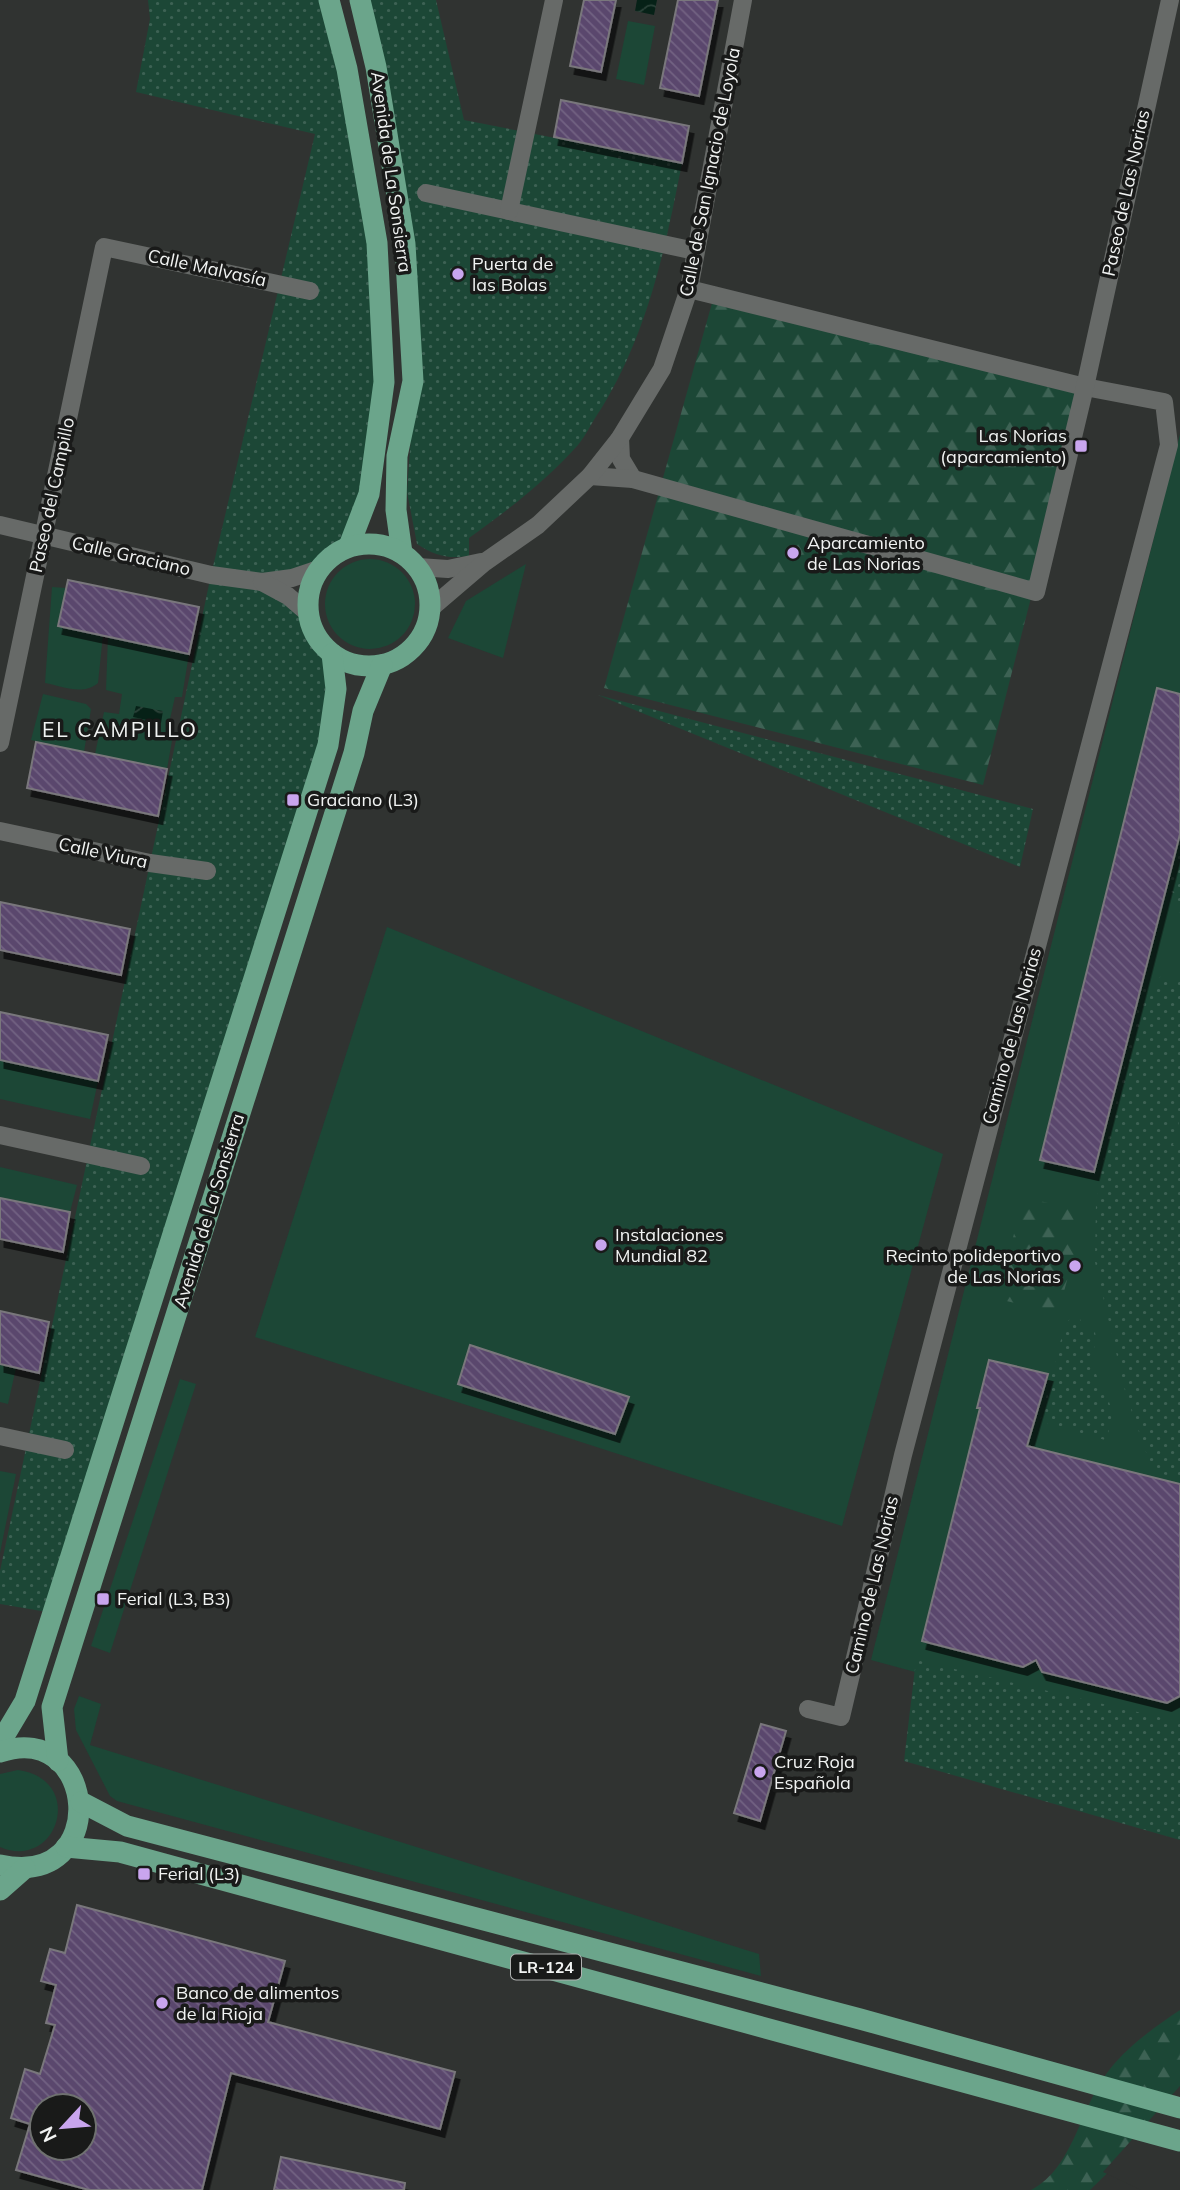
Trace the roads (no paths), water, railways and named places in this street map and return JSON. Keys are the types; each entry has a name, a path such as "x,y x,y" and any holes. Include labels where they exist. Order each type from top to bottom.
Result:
{"main road":[{"name":"Avenida de La Sonsierra","path":"329,0 347,69 376,243 384,382 369,494 349,547"},
{"name":"Avenida de La Sonsierra","path":"360,0 376,67 405,244 413,382 397,456 396,510 410,560"},
{"path":"367,543 385,546 410,560 428,587 430,609 428,622 415,645 394,661 382,665 364,666 332,653 317,636 309,614 308,598 319,569 333,555 349,547 367,543"},
{"name":"Avenida de La Sonsierra","path":"0,1743 25,1701 328,745 336,689 332,653"},
{"name":"Avenida de La Sonsierra","path":"58,1760 52,1707 349,766 363,711 382,665"},
{"path":"0,1752 27,1748 58,1760 74,1779 81,1802 78,1826 66,1847 47,1862 25,1868 0,1864"},
{"name":"LR-124","path":"81,1802 127,1826 860,2019 1180,2108"},
{"name":"LR-124","path":"66,1847 133,1855 1180,2141"},
{"path":"0,1890 25,1868"}],"street":[{"path":"509,211 554,0"},
{"name":"Calle de San Ignacio de Loyola","path":"430,609 485,562 538,525 590,476 620,438 662,369 689,289 743,0"},
{"name":"Paseo de Las Norias","path":"633,479 657,488 1036,592 1085,387 1170,0"},
{"path":"426,193 695,251"},
{"name":"Calle Malvasía","path":"104,247 310,291"},
{"name":"Paseo del Campillo","path":"0,743 104,247"},
{"path":"689,289 1085,387"},
{"name":"Camino de Las Norias","path":"808,1709 841,1717 903,1455 1169,445 1164,402 1085,387"},
{"path":"620,438 621,458 633,479"},
{"path":"590,476 633,479"},
{"name":"Calle Graciano","path":"0,525 211,575 262,582 292,578 319,569"},
{"name":"Calle de San Ignacio de Loyola","path":"410,560 448,569 485,562"},
{"name":"Calle Graciano","path":"262,582 288,596 309,614"},
{"name":"Calle Viura","path":"0,831 150,863 207,871"},
{"path":"0,1135 141,1166"},
{"path":"0,1436 65,1450"}],"water":[{"path":"637,0 657,0 654,15 635,11"},
{"path":"136,706 163,711 161,723 133,717"}],"place":[{"name":"Puerta de las Bolas","path":"458,274"},
{"name":"Las Norias (aparcamiento)","path":"1081,446"},
{"name":"Aparcamiento de Las Norias","path":"793,553"},
{"name":"Graciano (L3)","path":"293,800"},
{"name":"Instalaciones Mundial 82","path":"601,1245"},
{"name":"Recinto polideportivo de Las Norias","path":"1075,1266"},
{"name":"Ferial (L3, B3)","path":"103,1599"},
{"name":"Cruz Roja Española","path":"760,1772"},
{"name":"Ferial (L3)","path":"144,1874"},
{"name":"Banco de alimentos de la Rioja","path":"162,2003"}],"district":[{"name":"EL CAMPILLO","path":"120,730"}]}
